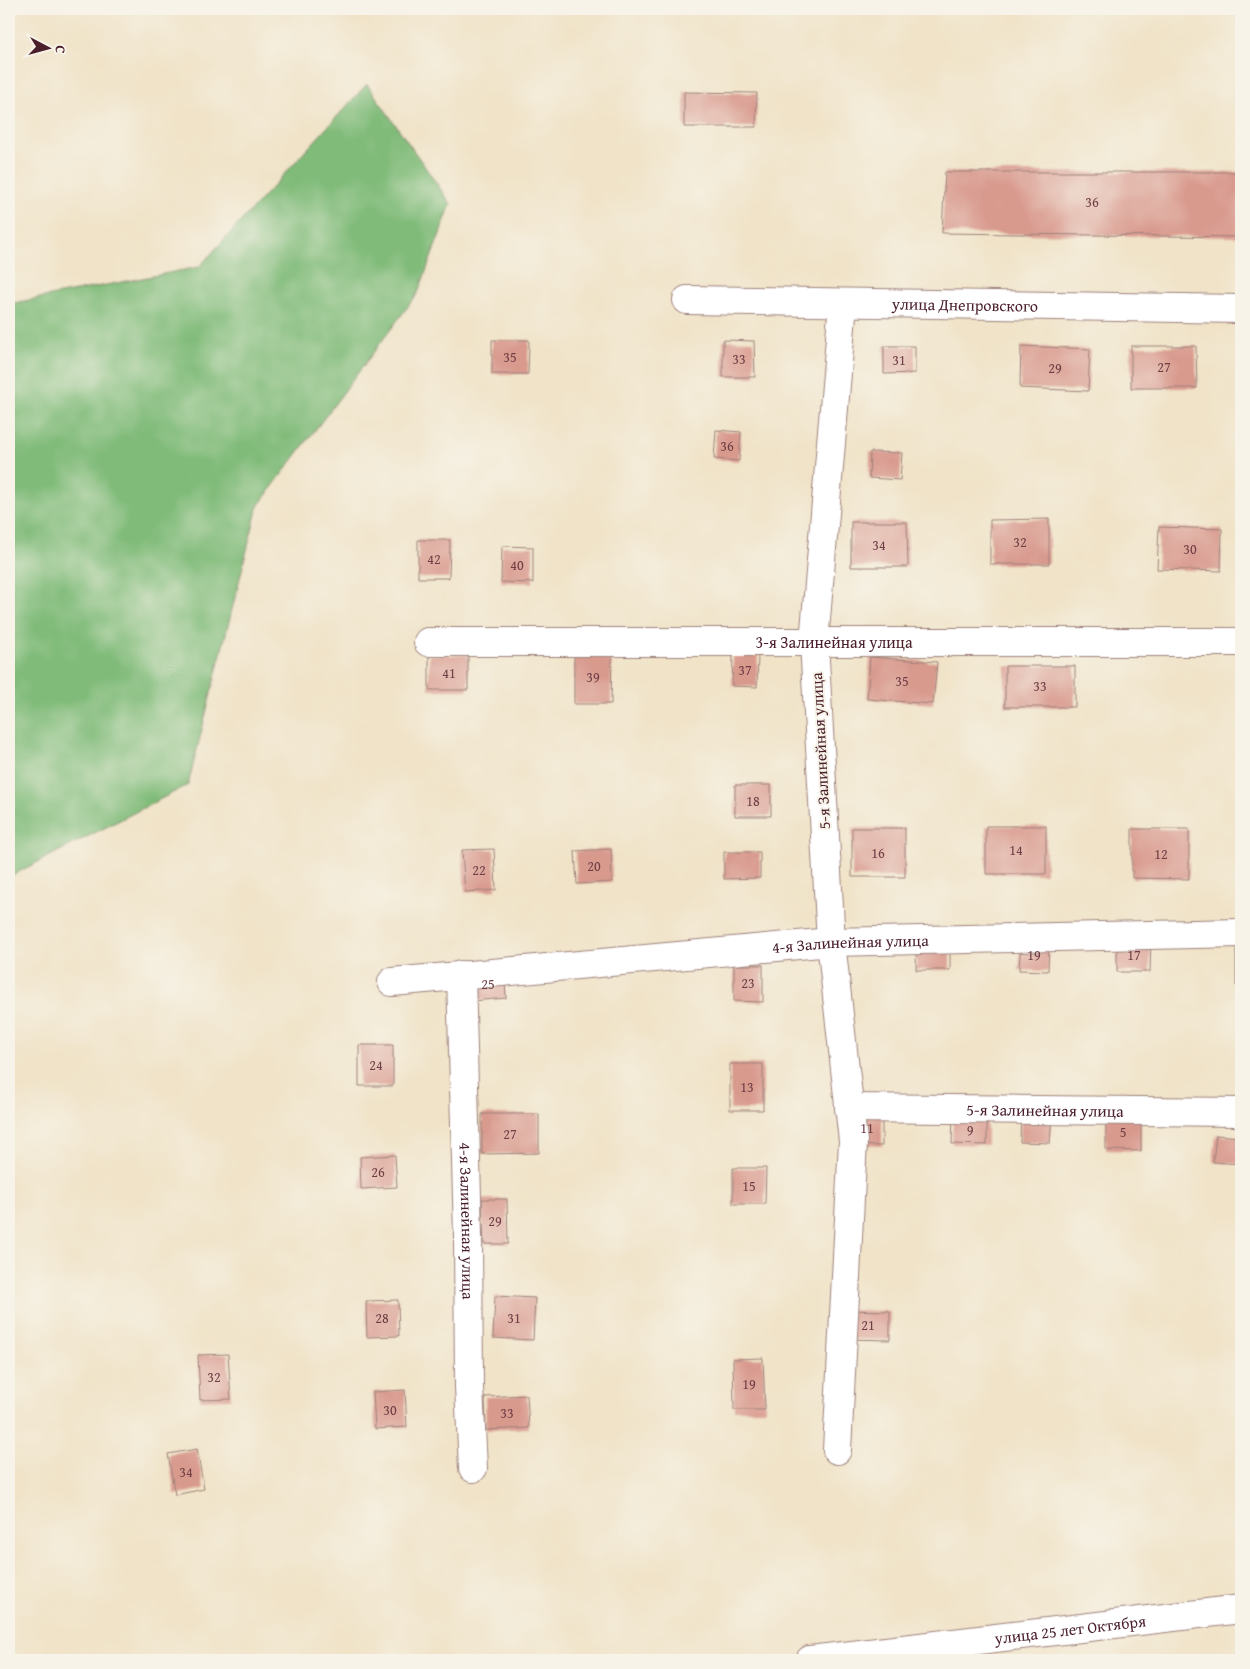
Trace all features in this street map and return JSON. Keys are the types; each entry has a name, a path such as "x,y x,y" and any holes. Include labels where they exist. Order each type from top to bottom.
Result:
{"street":[{"name":"улица Днепровского","path":"688,300 1241,309"},
{"name":"5-я Залинейная улица","path":"837,1450 853,1141 831,942 814,642 843,303"},
{"name":"3-я Залинейная улица","path":"428,642 1241,642"},
{"name":"4-я Залинейная улица","path":"392,982 831,942 1241,932"},
{"name":"4-я Залинейная улица","path":"461,975 468,1235 469,1387 473,1468"},
{"name":"5-я Залинейная улица","path":"849,1108 1241,1112"},
{"name":"улица 25 лет Октября","path":"810,1660 1241,1609"}],"green space":[{"path":"367,84 451,204 418,293 258,506 188,785 9,877 9,304 199,267"}],"building":[{"path":"684,92 757,93 756,127 684,127"},
{"path":"945,172 1241,172 1241,237 942,233"},
{"path":"492,340 529,340 528,374 492,374"},
{"path":"723,340 754,341 755,377 723,377"},
{"path":"884,346 915,346 915,373 884,374"},
{"path":"1021,346 1090,349 1088,391 1020,388"},
{"path":"1131,346 1196,346 1197,388 1131,388"},
{"path":"716,430 741,432 739,461 714,459"},
{"path":"870,452 902,453 900,480 869,478"},
{"path":"1049,519 1049,564 990,564 990,520"},
{"path":"851,522 907,522 908,567 851,567"},
{"path":"1159,527 1222,529 1221,571 1157,569"},
{"path":"418,540 450,540 449,578 418,578"},
{"path":"502,546 533,547 533,583 501,582"},
{"path":"574,651 612,651 611,704 574,704"},
{"path":"733,654 758,654 757,687 732,686"},
{"path":"429,655 468,655 468,690 429,690"},
{"path":"870,657 937,662 933,704 867,699"},
{"path":"1005,666 1075,666 1075,707 1005,707"},
{"path":"735,785 771,785 771,816 735,816"},
{"path":"986,826 1046,826 1046,874 986,874"},
{"path":"852,828 905,828 905,877 852,877"},
{"path":"1132,829 1189,829 1189,879 1132,878"},
{"path":"494,849 496,890 465,892 462,850"},
{"path":"611,849 612,882 577,884 575,851"},
{"path":"724,852 760,852 760,878 724,879"},
{"path":"917,928 950,928 950,970 916,970"},
{"path":"1021,939 1049,941 1048,971 1019,970"},
{"path":"1117,939 1151,939 1150,972 1117,972"},
{"path":"1236,944 1241,944 1241,986 1236,986"},
{"path":"734,965 763,965 763,1002 734,1001"},
{"path":"504,967 506,998 472,1001 470,970"},
{"path":"359,1045 393,1045 393,1086 359,1086"},
{"path":"730,1064 763,1064 763,1110 730,1110"},
{"path":"853,1110 882,1110 882,1146 853,1145"},
{"path":"1021,1112 1052,1113 1050,1143 1020,1142"},
{"path":"482,1114 539,1114 539,1153 482,1154"},
{"path":"1106,1114 1141,1115 1141,1151 1106,1150"},
{"path":"953,1115 987,1116 987,1145 952,1144"},
{"path":"1216,1135 1241,1137 1241,1164 1213,1162"},
{"path":"395,1155 397,1187 361,1189 360,1157"},
{"path":"733,1168 766,1168 765,1204 733,1204"},
{"path":"482,1199 507,1199 508,1244 484,1244"},
{"path":"495,1296 535,1298 533,1340 493,1338"},
{"path":"398,1300 399,1336 367,1337 366,1301"},
{"path":"846,1310 890,1311 890,1340 845,1339"},
{"path":"228,1354 231,1399 200,1400 198,1355"},
{"path":"763,1358 765,1410 734,1410 733,1359"},
{"path":"405,1390 407,1427 375,1429 373,1392"},
{"path":"527,1395 529,1428 486,1430 485,1397"},
{"path":"197,1449 204,1489 175,1495 168,1454"}]}
